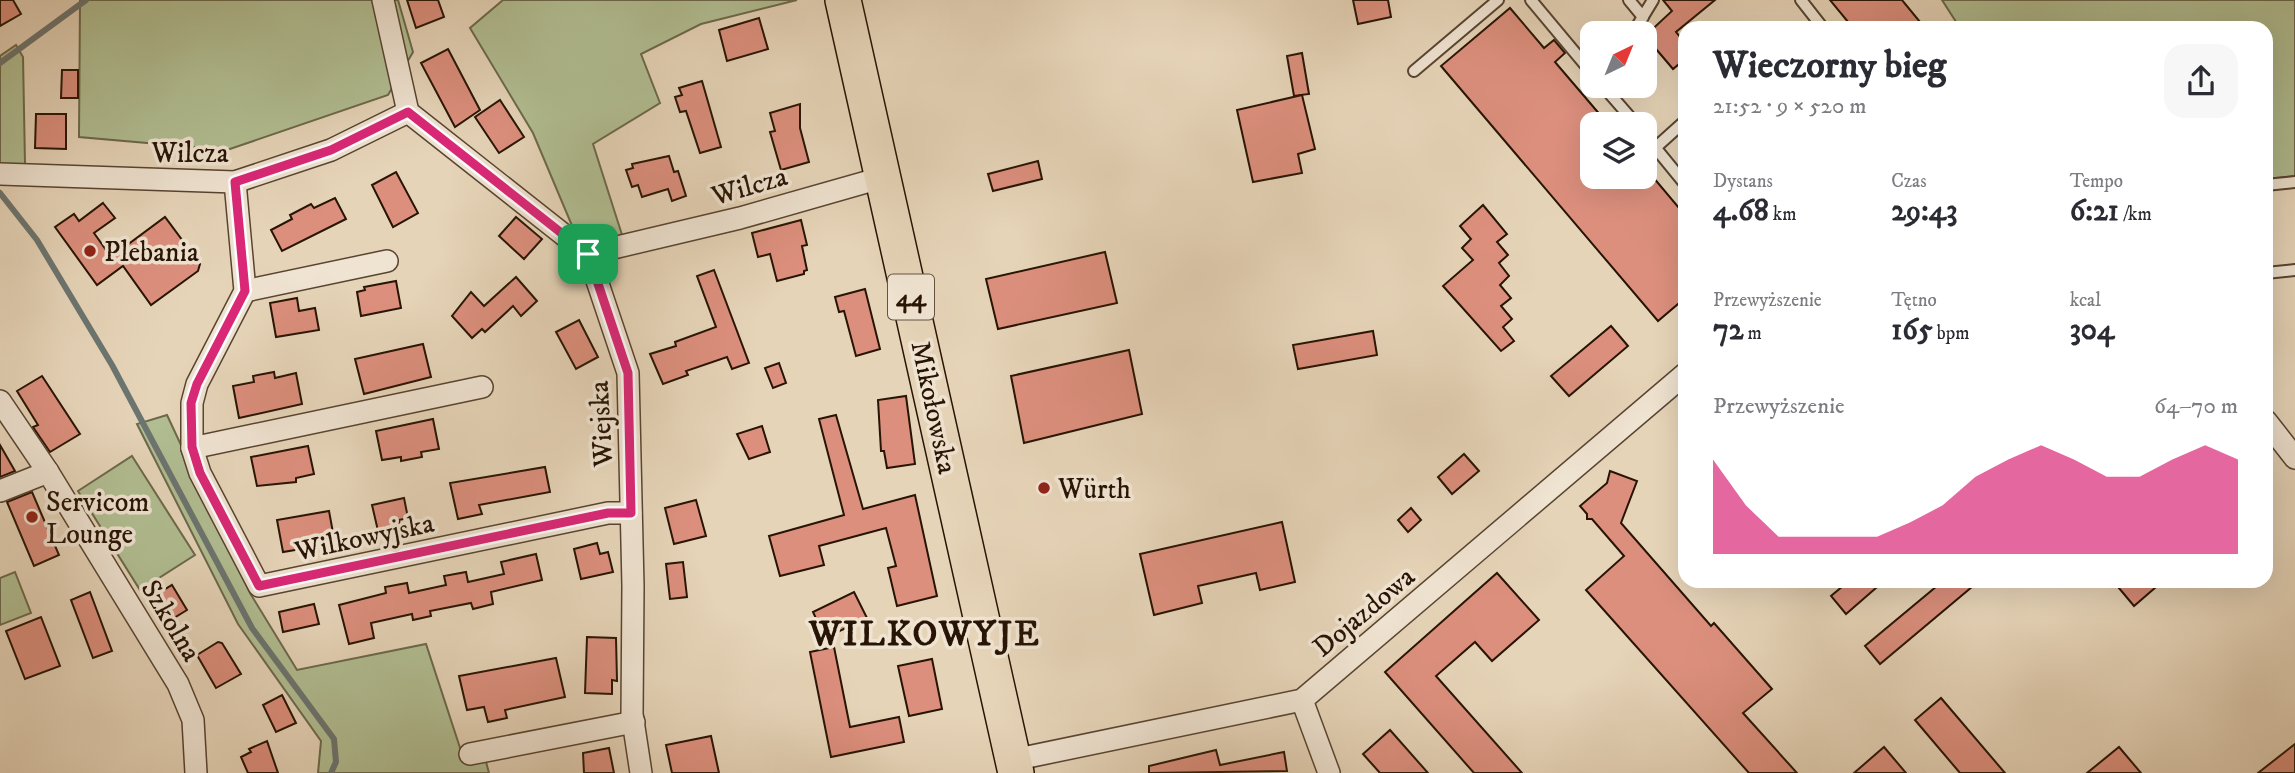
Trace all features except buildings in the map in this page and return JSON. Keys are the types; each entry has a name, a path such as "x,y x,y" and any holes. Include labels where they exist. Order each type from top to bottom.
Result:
{"main road":[{"name":"Mikołowska","path":"843,0 1014,766"}],"street":[{"path":"383,0 408,112 588,254"},
{"name":"Wilcza","path":"0,174 235,182 331,150 408,112"},
{"name":"Wilcza","path":"588,254 740,218 884,177"},
{"path":"235,182 245,291 387,261"},
{"name":"Wiejska","path":"588,254 628,373 634,722 641,773"},
{"name":"Wilkowyjska","path":"245,291 197,384 191,403 192,447 200,473 259,586 608,513 631,513"},
{"name":"Dojazdowa","path":"1014,766 1302,700 1678,380"},
{"path":"192,447 482,387"},
{"name":"Szkolna","path":"0,401 48,472 178,684 193,720 196,773"},
{"path":"2273,430 2295,458"},
{"path":"0,491 48,472"},
{"path":"1302,700 1329,773"},
{"path":"470,754 634,722"}],"lane":[{"path":"1414,71 1498,0"},
{"path":"1531,0 1580,57"},
{"path":"1629,0 1643,17"},
{"path":"1640,21 1653,0"},
{"path":"1801,0 1818,21"},
{"path":"1613,98 1626,112"},
{"path":"1657,146 1678,127"},
{"path":"1657,150 1678,176"},
{"path":"2273,184 2295,182"},
{"path":"2273,273 2295,271"}],"green space":[{"path":"80,0 398,0 413,52 388,95 227,150 79,137"},
{"path":"503,0 797,0 701,24 641,54 660,103 593,144 623,238 603,242 591,240 573,228 533,133 470,28"},
{"path":"1942,0 2295,0 2295,176 2273,178 2273,21 1956,21"},
{"path":"16,45 23,57 24,167 0,166 0,56"},
{"path":"167,415 250,593 297,670 426,644 465,763 485,758 489,773 318,773 321,741 238,624 137,424"},
{"path":"132,456 195,555 140,590 78,491"},
{"path":"15,572 31,613 0,625 0,578"}],"waterway":[{"path":"0,63 86,0"},
{"path":"0,193 37,240 112,365 252,628 334,739 336,762 331,773"}],"place":[{"name":"Plebania","path":"90,251"},
{"name":"Würth","path":"1044,488"},
{"name":"Servicom Lounge","path":"32,517"}],"district":[{"name":"WILKOWYJE","path":"925,633"}],"route":[{"path":"408,112 559,234 588,254 628,373 631,513 608,513 259,586 200,473 192,447 191,403 197,384 245,291 235,182 331,150 408,112"}]}
